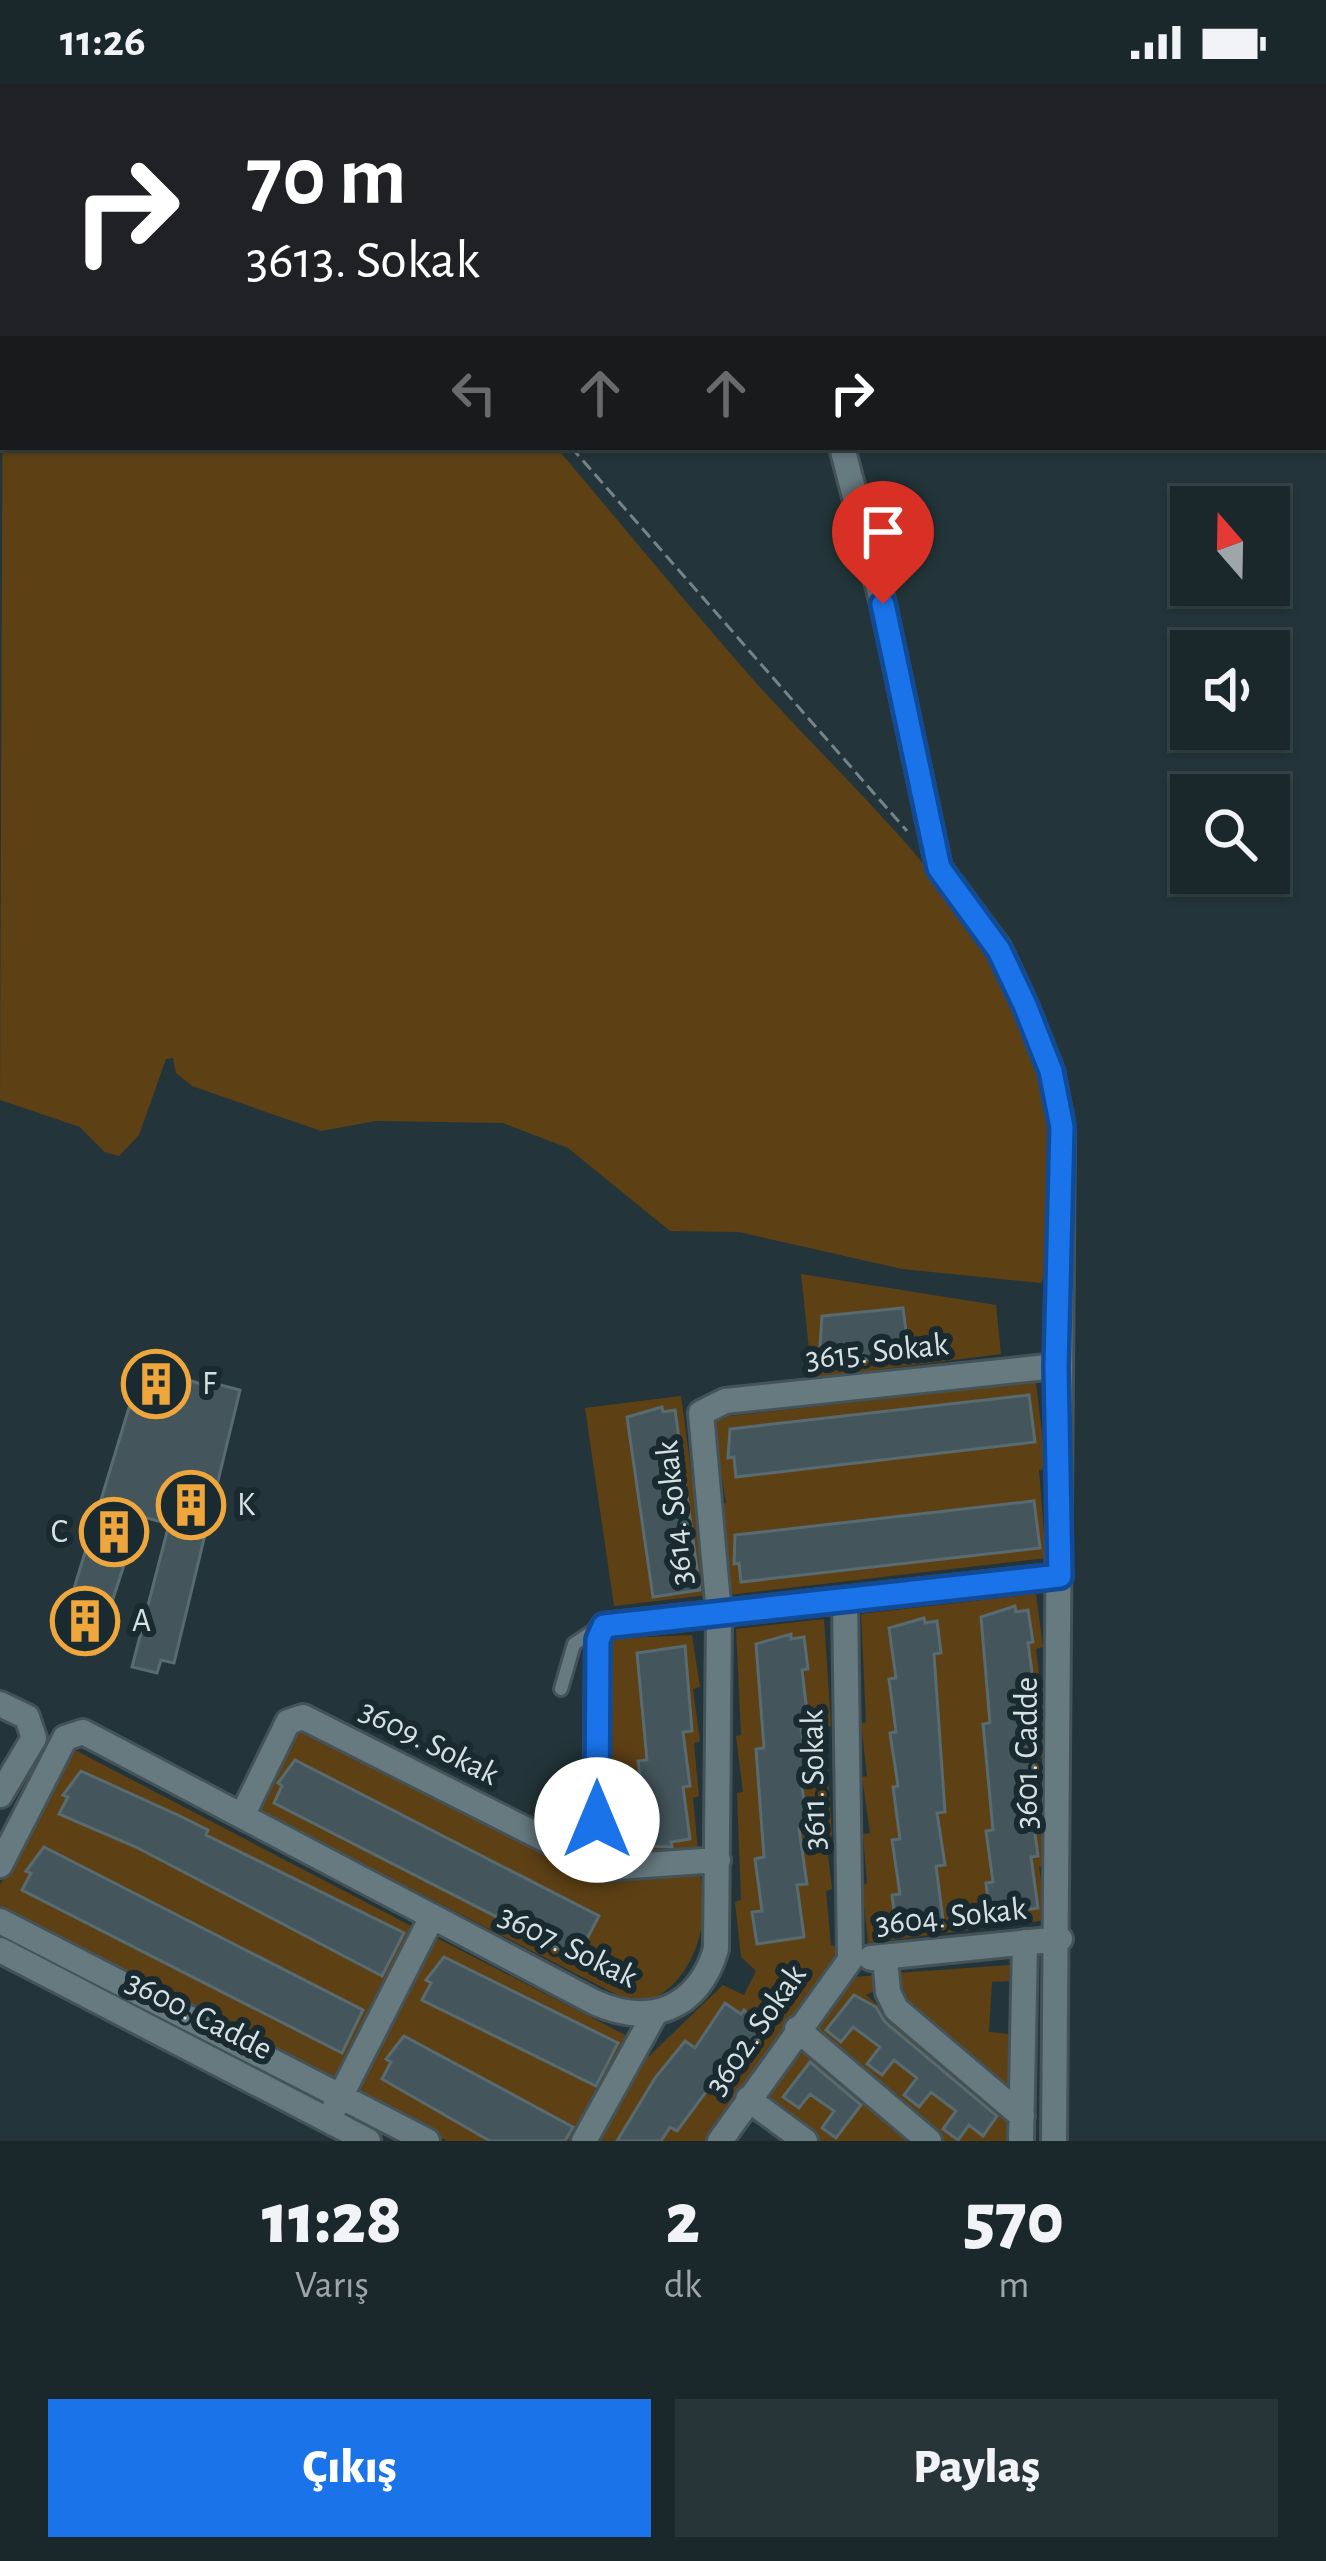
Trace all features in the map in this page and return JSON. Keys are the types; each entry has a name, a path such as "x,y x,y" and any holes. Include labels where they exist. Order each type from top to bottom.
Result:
{"street":[{"name":"3601. Cadde","path":"843,450 883,604 939,868 999,950 1051,1071 1064,1174 1056,1366 1060,1939 1054,2141"},
{"name":"3615. Sokak","path":"706,1408 725,1401 1056,1366"},
{"name":"3614. Sokak","path":"706,1408 698,1427 718,1614"},
{"path":"718,1861 596,1865 603,1628 1060,1576"},
{"name":"3611. Sokak","path":"844,1600 850,1960"},
{"name":"3607. Sokak","path":"0,1865 65,1738 75,1732 611,2009 627,2016 654,2014 683,1998 712,1962 718,1861 718,1614"},
{"path":"0,1705 27,1718 34,1738 0,1795"},
{"name":"3609. Sokak","path":"242,1816 294,1718 310,1719 596,1865"},
{"path":"328,2120 432,1917"},
{"path":"0,1921 428,2141"},
{"name":"3604. Sokak","path":"850,1960 1060,1939"},
{"path":"1021,2128 1025,1942"},
{"name":"3600. Cadde","path":"0,1950 368,2141"},
{"path":"885,1957 888,1992 896,2009 1021,2128"},
{"name":"3602. Sokak","path":"720,2141 850,1960"},
{"path":"584,2141 654,2014"},
{"path":"797,2030 929,2141"},
{"path":"748,2098 805,2141"}],"lane":[{"path":"561,1689 578,1638 603,1628"}],"path":[{"path":"574,450 913,837"}],"shaded area":[{"path":"2,450 559,450 757,684 907,845 993,960 1024,1023 1046,1092 1055,1168 1054,1241 1041,1283 902,1269 739,1232 670,1231 568,1148 503,1123 376,1121 321,1131 192,1086 176,1073 173,1058 166,1059 139,1135 119,1156 105,1152 80,1127 0,1100"},
{"path":"801,1274 996,1305 1001,1354 812,1378"},
{"path":"1036,1382 1046,1469 1039,1470 1046,1558 728,1595 717,1505 726,1503 712,1418"},
{"path":"681,1396 708,1595 614,1606 585,1408"},
{"path":"1036,1594 1043,1647 1036,1649 1043,1704 1037,1705 1045,1757 1038,1758 1045,1866 1039,1867 1047,1920 868,1943 862,1885 867,1883 863,1834 870,1833 862,1777 867,1776 861,1723 866,1722 861,1614"},
{"path":"824,1619 832,1836 826,1838 832,1889 826,1891 831,1945 837,1947 832,1964 711,2141 599,2141 647,2058 723,1985 744,1995 756,1971 741,1957 735,1902 741,1900 737,1793 743,1792 736,1736 741,1735 736,1629"},
{"path":"692,1635 700,1687 693,1689 700,1741 694,1743 699,1796 693,1798 698,1851 610,1861 606,1698 611,1696 605,1639"},
{"path":"296,1724 610,1882 611,1876 699,1873 704,1912 683,1972 653,1998 633,2003 256,1809"},
{"path":"73,1749 415,1928 333,2082 0,1906 0,1885"},
{"path":"435,1937 633,2039 576,2141 447,2141 355,2093"},
{"path":"1010,1965 1009,1981 992,1982 989,2032 1010,2034 1010,2087 1005,2091 895,1997 897,1973"},
{"path":"878,1975 882,1987 866,1995 1010,2119 1009,2141 939,2141 809,2030 844,1978"},
{"path":"801,2042 917,2141 817,2141 762,2099"}],"building":[{"path":"903,1308 909,1355 828,1364 826,1345 820,1346 822,1316"},
{"path":"142,1365 201,1384 202,1380 240,1390 174,1663 161,1660 157,1673 132,1667 169,1524 140,1516 95,1654 70,1645 75,1632 62,1628"},
{"path":"1029,1395 1035,1442 736,1477 734,1457 728,1458 730,1429"},
{"path":"662,1407 663,1412 675,1410 700,1590 653,1597 627,1417"},
{"path":"1034,1501 1040,1548 741,1582 739,1563 734,1564 735,1535"},
{"path":"1015,1606 1016,1612 1028,1610 1033,1642 1028,1643 1035,1695 1027,1696 1037,1804 1031,1804 1038,1856 1031,1857 1038,1908 990,1915 986,1883 993,1882 986,1831 993,1830 983,1724 990,1723 981,1617"},
{"path":"924,1618 925,1623 937,1621 941,1653 934,1654 945,1812 937,1813 945,1865 936,1866 943,1920 896,1926 892,1895 900,1894 892,1840 900,1839 890,1733 896,1732 889,1679 896,1678 889,1628"},
{"path":"791,1634 791,1639 804,1637 808,1669 802,1670 808,1720 800,1721 808,1774 800,1775 808,1827 799,1829 807,1884 797,1885 804,1937 757,1944 752,1912 762,1911 755,1859 764,1857 756,1749 764,1748 756,1644"},
{"path":"685,1646 692,1731 683,1732 690,1786 683,1787 690,1839 671,1842 672,1847 643,1846 638,1814 645,1813 638,1761 647,1760 637,1653"},
{"path":"295,1760 599,1916 577,1958 274,1803 282,1786 278,1783"},
{"path":"81,1771 208,1830 206,1835 404,1933 382,1976 136,1847 59,1814 68,1797 63,1795"},
{"path":"44,1847 363,2010 342,2053 22,1890 31,1873 26,1871"},
{"path":"444,1957 618,2043 596,2086 422,2000 431,1983 426,1980"},
{"path":"854,1995 876,2007 885,2022 997,2116 983,2136 969,2125 958,2140 943,2129 956,2111 931,2092 919,2107 904,2095 917,2078 894,2060 882,2075 867,2064 880,2047 853,2027 841,2042 826,2030"},
{"path":"725,2003 741,2014 744,2010 765,2030 747,2057 737,2050 677,2131 670,2127 661,2141 617,2141 655,2078 685,2041 695,2048"},
{"path":"404,2036 573,2127 565,2141 490,2141 382,2079 391,2062 386,2059"},
{"path":"810,2062 861,2105 836,2138 822,2128 834,2111 810,2094 799,2108 783,2097"}],"place":[{"name":"F","path":"156,1384"},
{"name":"K","path":"191,1505"},
{"name":"C","path":"114,1532"},
{"name":"A","path":"85,1621"}],"route":[{"path":"597,1820 598,1635 604,1626 1060,1576 1056,1366 1062,1127 1051,1071 999,950 939,868 883,604"}]}
